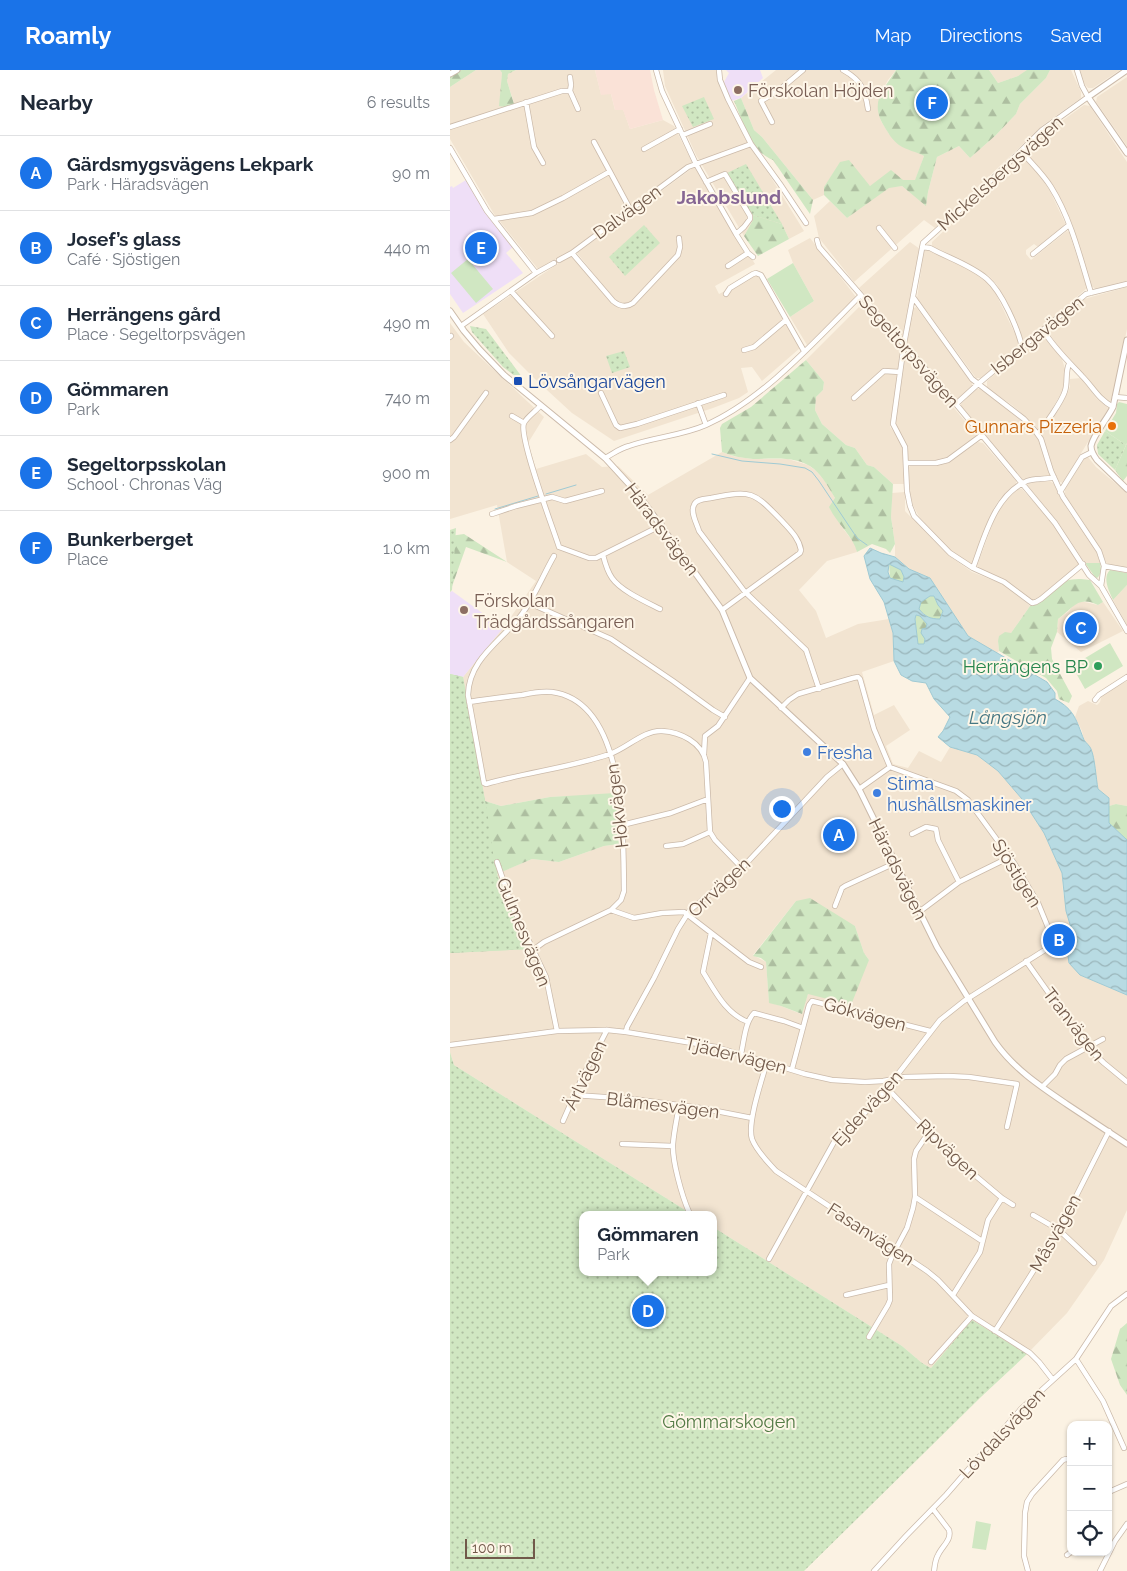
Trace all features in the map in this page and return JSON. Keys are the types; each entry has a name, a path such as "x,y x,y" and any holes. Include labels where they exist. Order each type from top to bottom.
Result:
{"street":[{"path":"450,74 457,70"},
{"path":"656,70 662,90 696,164 736,234 748,253 753,257"},
{"path":"719,70 720,80 728,99 751,144 806,223"},
{"path":"772,122 761,101 778,91 803,70"},
{"path":"843,70 854,77 862,86 868,109"},
{"path":"1077,70 1088,97 1127,153"},
{"name":"Mickelsbergsvägen","path":"923,245 1042,130 1127,70"},
{"path":"570,77 570,92 578,109"},
{"path":"450,127 562,91 570,92"},
{"path":"526,102 534,147 543,163"},
{"path":"683,135 710,124"},
{"path":"644,149 680,129"},
{"path":"594,142 630,209"},
{"name":"Dalvägen","path":"461,326 510,290 572,252 688,167 751,144"},
{"path":"450,148 494,219 536,273"},
{"path":"1021,151 1038,169 1052,189 1069,225 1091,293"},
{"path":"494,219 532,213 609,172"},
{"path":"706,182 725,174 750,216 744,227 736,234"},
{"path":"1032,254 1069,225"},
{"path":"879,228 895,248"},
{"path":"572,252 613,301 618,305 628,306 678,255 680,247 679,238"},
{"name":"Segeltorpsvägen","path":"817,240 819,247 860,296 982,434 1055,523 1089,575 1101,586 1127,631"},
{"path":"1022,348 1020,336 995,287 976,272 923,245 904,344 893,424 905,447 907,490 910,506 914,516 950,554 973,568 1004,582 1032,603 1045,596 1083,564"},
{"path":"728,266 748,253"},
{"path":"726,294 730,288 756,273 760,275 804,350"},
{"name":"Isbergavägen","path":"956,404 1086,294 1127,284"},
{"path":"510,290 552,336"},
{"path":"605,458 627,446 686,432 706,425 735,410 754,396 860,296"},
{"path":"913,297 972,379 1024,419 1038,434 1062,497 1099,551 1104,566 1101,586"},
{"name":"Häradsvägen","path":"450,311 480,350 504,375 605,458 638,494 722,610 750,678 843,764 859,789 937,947 1003,1054 1042,1087 1127,1144"},
{"path":"744,350 754,347 786,320"},
{"path":"1043,330 1069,364 1082,376 1098,396 1113,407"},
{"path":"1127,340 1113,407 1091,445 1092,452 1097,460 1127,489"},
{"path":"1038,434 1065,391 1069,364"},
{"path":"854,398 884,371 900,372"},
{"path":"450,440 486,393"},
{"path":"601,393 616,425 620,428 724,396"},
{"path":"1115,397 1127,399"},
{"path":"698,403 706,425"},
{"path":"540,406 524,423 523,432 559,547 589,558 596,558 662,526"},
{"path":"512,416 524,423"},
{"path":"907,464 936,463 948,460 982,434"},
{"path":"1060,492 1082,457 1092,452"},
{"path":"973,568 996,509 1001,502 1027,481 1054,477"},
{"path":"492,514 516,506 552,498 565,501 602,490"},
{"path":"722,610 745,592 800,552 801,547 795,535 763,501 752,495 734,493 696,502 693,511 699,531 745,592 806,650 819,689"},
{"path":"603,555 606,568 612,579 624,589 660,609"},
{"path":"554,556 529,603 510,630 478,662 471,675 468,686 469,702 484,783 516,775 564,767 611,753 656,731 674,733 689,739 704,754"},
{"path":"1104,566 1127,570"},
{"path":"529,603 610,639 725,717"},
{"path":"1095,700 1099,694 1127,676"},
{"path":"781,708 798,694 858,677 860,679 874,728 890,766 859,789"},
{"path":"742,868 715,840 710,832 704,754 706,736 725,717 750,678"},
{"name":"Hökvägen","path":"469,702 552,692 570,698 583,706 594,718 611,753 620,802 624,891 621,900 611,910"},
{"name":"Orrvägen","path":"626,1032 678,929 690,910 742,868 827,777 843,764"},
{"name":"Sjöstigen","path":"890,766 963,795 1010,857 1038,902 1052,937 1048,948 1026,960 968,999"},
{"path":"622,825 671,813 708,800"},
{"path":"912,834 926,827 936,829 938,840 959,882"},
{"path":"666,846 684,844 710,832"},
{"path":"919,912 959,882 1010,857"},
{"name":"Gulmesvägen","path":"497,862 523,931 546,977 557,1031"},
{"path":"835,906 842,888 895,863"},
{"path":"533,950 552,938 611,910 634,918 680,911 684,912 749,962 761,967"},
{"path":"710,933 703,972 728,1010 748,1022"},
{"name":"Tranvägen","path":"1026,960 1087,1047 1127,1082"},
{"name":"Ejdervägen","path":"768,1259 834,1142 863,1115 887,1088 930,1031 944,1016 968,999"},
{"name":"Gökvägen","path":"792,1070 810,1002 816,1000 930,1031"},
{"path":"741,1054 748,1022 750,1016 754,1013 803,1028"},
{"name":"Tjädervägen","path":"450,1040 452,1045 557,1031 607,1030 702,1044 822,1078 847,1082 883,1081 905,1077 969,1077 1017,1084 1007,1127"},
{"name":"Ärlvägen","path":"563,1121 607,1030"},
{"path":"1042,1087 1055,1074 1066,1058 1103,1040"},
{"name":"Fasanvägen","path":"768,1062 752,1118 751,1137 763,1156 776,1171 927,1271 972,1316 1030,1353 1053,1380"},
{"name":"Ripvägen","path":"887,1088 952,1156 1013,1205"},
{"name":"Blåmesvägen","path":"574,1095 633,1099 752,1118"},
{"path":"679,1106 673,1146 678,1176 690,1211"},
{"path":"869,1336 888,1305 890,1293 889,1264 909,1224 915,1197 914,1159 916,1151 928,1132"},
{"name":"Måsvägen","path":"995,1331 1028,1282 1059,1230 1108,1132"},
{"path":"622,1144 673,1146"},
{"path":"915,1197 982,1241"},
{"path":"953,1295 980,1252 988,1220 1002,1198"},
{"path":"1033,1215 1059,1230 1094,1263"},
{"path":"846,1295 889,1285"},
{"name":"Lövdalsvägen","path":"874,1571 933,1509 1021,1409 1076,1359 1111,1306 1127,1294"},
{"path":"930,1362 972,1316"},
{"path":"1076,1359 1103,1401 1124,1448"},
{"path":"1028,1571 1024,1556 1027,1502 1063,1460 1067,1459"},
{"path":"1112,1492 1127,1484"},
{"path":"933,1509 950,1533 948,1540 939,1552 934,1571"},
{"path":"1100,1571 1115,1541 1127,1524"}],"shaded area":[{"path":"476,70 500,70 502,73 500,106 514,103 507,81 508,74 516,70 595,70 601,94 611,94 615,110 623,109 630,129 663,120 674,126 692,162 571,251 538,269 494,214 450,139 450,87"},
{"path":"595,70 650,70 663,120 630,129 623,110 615,110 611,94 601,95"},
{"path":"663,70 717,70 751,145 804,231 789,239 782,224 752,216 753,220 744,236 696,155 665,86"},
{"name":"Förskolan Höjden","path":"726,70 760,70 763,78 741,98 731,101 724,82 729,73"},
{"path":"776,70 896,70 882,91 878,107 881,121 889,134 924,156 915,181 903,180 870,186 840,163 825,186 824,195 813,200 762,137 754,130 741,98"},
{"path":"989,70 1027,70 1028,71 998,83"},
{"path":"1050,70 1071,70 1081,92 1081,98 1043,125 935,228 924,220 854,282 819,238 814,216 830,201 847,218 889,187 902,186 926,205 937,157 959,146 970,158 1016,114 1020,104 1046,78"},
{"path":"1080,70 1120,70 1093,88 1088,88 1083,82"},
{"path":"1127,77 1127,146 1096,102 1097,97"},
{"path":"1084,105 1090,106 1127,162 1127,282 1096,289 1091,286 1073,226 1053,186 1026,154 1026,151 1048,131"},
{"path":"1020,159 1024,159 1035,168 1050,191 1065,223 1064,227 1038,247 1034,244 1026,250 1026,254 1031,260 1067,231 1069,232 1087,288 1028,340 1022,339 997,285 989,276 932,247 932,242"},
{"path":"694,167 755,264 715,286 719,294 758,274 800,348 762,381 752,367 741,368 748,392 739,398 614,441 572,413 535,379 509,353 483,314 571,255 615,300 577,253"},
{"path":"466,180 514,246 506,253 523,273 463,313 450,294 450,187 452,186 453,188"},
{"path":"810,238 856,297 807,345 790,317 814,301 788,250"},
{"path":"910,242 920,249 903,337 859,288"},
{"path":"928,250 976,273 986,280 993,288 1018,340 1018,347 981,378 976,378 917,298 924,251"},
{"path":"1127,287 1127,329 1112,400 1109,401 1100,396 1087,377 1065,356 1049,333 1049,329 1084,299"},
{"path":"863,303 902,345 890,427 904,447 905,484 893,484 874,467 867,465 855,448 846,445 822,424 815,410 816,397 823,390 824,382 806,360"},
{"path":"916,307 972,382 972,387 959,400 955,400 907,345 912,309"},
{"path":"450,323 464,342 544,417 528,443 536,469 586,454 602,467 618,466 648,495 722,452 752,459 788,459 808,465 825,481 835,498 841,526 855,544 857,552 827,561 799,590 816,611 826,638 858,624 889,619 893,633 894,661 862,672 874,715 894,705 910,730 886,746 893,764 908,768 919,751 941,762 950,747 977,755 998,771 1022,799 1044,833 1062,873 1063,892 1072,931 1078,942 1068,956 1080,975 1127,995 1127,1210 1104,1260 1067,1313 1027,1354 972,1321 931,1368 902,1346 717,1230 717,1211 687,1211 454,1065 450,1052 450,953 529,948 496,874 532,859 559,862 604,846 619,844 570,796 550,797 501,806 485,801 463,677 503,628 536,581 507,562 497,505 450,519","holes":["796,901 855,926 864,953 869,960 808,994 801,1014 769,1002 766,962 753,955"]},
{"path":"1041,335 1045,336 1062,359 1065,369 1063,390 1041,428 1038,429 1012,405 987,388 987,381"},
{"path":"909,355 976,434 976,438 947,459 936,462 911,462 908,460 895,424 905,358"},
{"path":"1081,378 1097,399 1107,405 1108,409 1063,483 1057,481 1041,435 1068,392 1070,379"},
{"path":"976,389 980,389 1006,408 1034,432 1039,440 1050,475 1048,477 1022,479 961,406"},
{"path":"978,442 983,443 1016,481 1016,485 999,500 994,508 974,562 971,565 952,552 933,534 918,515 909,490 908,468 911,465 945,464"},
{"path":"1088,457 1096,467 1127,493 1127,568 1107,564 1101,551 1065,494 1065,489 1084,459"},
{"path":"1050,481 1054,484 1071,515 1097,552 1100,563 1085,563 1058,522 1027,485 1029,483"},
{"path":"1017,489 1022,489 1050,520 1078,561 1078,566 1038,599 1033,600 1009,583 978,569 977,566 996,514 1001,505"},
{"path":"905,492 905,511 948,555 972,572 1005,585 1030,606 1011,633 998,641 999,651 997,653 968,636 930,578 909,569 895,557 891,517 892,493"},
{"path":"1127,585 1127,625 1113,600"},
{"name":"Förskolan Trädgårdssångaren","path":"452,591 503,628 463,677 450,674 450,592"},
{"path":"1080,601 1098,605 1103,602 1123,631 1081,652 1057,632 1058,619"},
{"path":"1127,681 1127,806 1116,804 1109,806 1109,798 1098,789 1091,750 1084,741 1082,731 1075,717 1079,706 1088,701 1097,705 1102,694"}],"green space":[{"path":"461,70 476,70 450,87 450,76"},
{"path":"500,70 516,70 508,74 507,81 514,104 505,107 499,106 502,73"},
{"path":"896,70 989,70 998,83 1018,76 1027,70 1050,70 1046,78 1020,104 1016,114 970,158 959,146 937,157 926,206 902,186 889,188 847,218 824,195 824,187 840,162 849,160 870,186 891,170 903,180 915,180 924,156 897,143 889,134 880,117 878,103 880,96"},
{"path":"704,97 714,119 693,127 682,106"},
{"path":"741,98 754,130 762,137 813,200 810,214 773,160 758,150 748,135 734,101"},
{"path":"746,164 782,224 752,215 727,173"},
{"path":"752,215 782,224 789,239 758,256 744,236 753,220"},
{"path":"644,225 660,243 625,276 609,257"},
{"path":"468,259 493,289 476,303 451,273"},
{"path":"793,263 814,301 790,317 767,279"},
{"path":"470,326 486,329 522,377 520,380 503,367 472,332"},
{"path":"624,351 630,367 612,373 606,356"},
{"path":"806,360 824,382 823,390 816,397 815,410 822,424 846,445 855,448 867,465 874,467 893,484 891,517 895,544 890,553 886,549 872,544 857,552 852,541 829,507 835,498 826,483 814,469 793,460 777,458 749,459 722,452 720,428 722,424 751,407"},
{"path":"1119,402 1127,404 1126,445 1105,431 1116,413"},
{"path":"1105,431 1126,445 1115,470 1098,454 1097,445"},
{"path":"1127,443 1127,476 1123,481 1115,470"},
{"path":"456,528 452,590 450,592 450,530"},
{"path":"464,534 507,562 466,547 450,592 450,536"},
{"path":"889,563 901,570 904,577 903,582 890,578"},
{"path":"1085,563 1100,563 1101,569 1097,578 1095,577"},
{"path":"1110,570 1127,573 1127,585 1113,600 1106,581"},
{"path":"1081,579 1090,580 1103,602 1098,605 1091,602 1081,602 1058,619 1057,632 1051,648 1052,659 1072,696 1069,703 1059,699 1057,691 1046,678 999,651 998,641 999,636 1005,632 1011,633 1030,606 1041,602 1064,582"},
{"path":"930,596 934,596 943,611 940,619 928,617 919,609 921,602"},
{"path":"916,615 920,616 927,624 925,644 918,644"},
{"name":"Herrängens BP","path":"1110,643 1123,666 1085,689 1072,666"},
{"path":"450,674 463,677 485,801 501,806 550,797 615,793 620,823 619,844 604,846 559,862 532,859 497,874 529,949 450,953"},
{"path":"450,674 463,677 488,817 496,874 529,949 450,953"},
{"path":"1116,804 1127,806 1127,840 1109,823 1109,806"},
{"path":"837,827 842,827 847,836 839,844 830,834"},
{"path":"810,898 855,926 864,953 869,960 851,1005 808,994 802,1014 769,1003 766,962 761,958 753,956 796,901"},
{"name":"Gömmarskogen","path":"450,1052 454,1065 687,1211 579,1211 579,1276 717,1276 717,1230 902,1346 931,1368 972,1320 1027,1354 804,1571 450,1571"},
{"path":"1127,1323 1127,1395 1120,1385 1111,1359 1120,1329"},
{"path":"976,1521 991,1524 986,1550 972,1548"}],"water":[{"name":"Långsjön","path":"870,548 895,557 909,569 930,578 968,636 1047,682 1055,693 1055,699 1067,707 1077,721 1084,740 1092,753 1098,789 1109,798 1109,823 1127,840 1127,995 1080,975 1069,963 1068,956 1078,941 1072,931 1066,911 1062,873 1044,833 1022,799 998,771 977,755 950,747 938,737 950,717 934,699 926,683 912,681 901,675 894,661 893,633 884,602 870,579 864,556","holes":["889,564 901,570 904,577 903,582 890,578 888,572","930,596 934,596 943,611 940,619 926,616 919,609 921,602","916,615 920,616 927,624 921,633 925,639 924,644 918,644"]}],"waterway":[{"path":"712,454 742,461 805,468 812,472 857,538 867,545"},
{"path":"546,494 576,485"},
{"path":"495,509 538,496"}],"place":[{"name":"Förskolan Höjden","path":"738,90"},
{"name":"Bunkerberget","path":"932,103"},
{"name":"Segeltorpsskolan","path":"481,248"},
{"name":"Lövsångarvägen","path":"518,381"},
{"name":"Gunnars Pizzeria","path":"1112,426"},
{"name":"Förskolan Trädgårdssångaren","path":"464,610"},
{"name":"Herrängens gård","path":"1081,628"},
{"name":"Herrängens BP","path":"1098,666"},
{"name":"Fresha","path":"807,752"},
{"name":"Stima hushållsmaskiner","path":"877,793"},
{"name":"Gärdsmygsvägens Lekpark","path":"839,835"},
{"name":"Josef’s glass","path":"1059,940"},
{"name":"Gömmaren","path":"648,1311"}],"district":[{"name":"Jakobslund","path":"729,197"}]}
